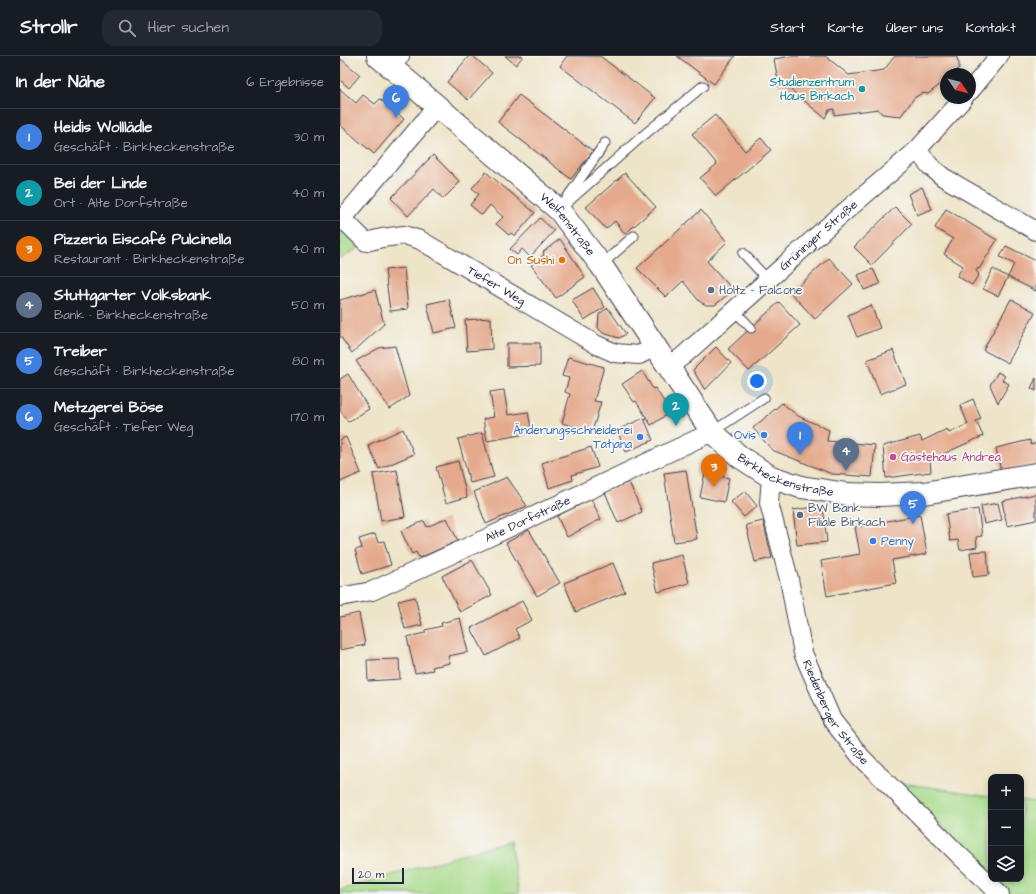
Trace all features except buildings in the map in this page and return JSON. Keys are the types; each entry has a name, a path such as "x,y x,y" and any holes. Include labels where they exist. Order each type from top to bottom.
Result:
{"street":[{"path":"976,84 999,56"},
{"name":"Welfenstraße","path":"390,60 437,106 559,210 601,265 712,432"},
{"name":"Grüninger Straße","path":"668,367 683,356 827,227 917,150 959,104"},
{"name":"Tiefer Weg","path":"437,106 341,220 366,242 404,235 420,240 560,324 597,345 615,353 639,355 655,347"},
{"path":"917,150 930,166 943,177 1036,231"},
{"name":"Birkheckenstraße","path":"712,432 740,457 771,477 801,487 846,494 880,495 924,493 1036,474"},
{"name":"Alte Dorfstraße","path":"340,597 372,591 485,540 712,432"},
{"name":"Riedenberger Straße","path":"771,477 769,503 789,579 803,653 832,720 861,757 1000,894"}],"lane":[{"path":"559,210 639,139 704,86"},
{"path":"559,210 604,143"},
{"path":"601,265 634,236"},
{"path":"743,252 768,280"},
{"path":"734,310 751,328"},
{"path":"712,432 764,398"}],"green space":[{"path":"343,227 363,245 340,259 340,230"},
{"path":"895,782 988,796 988,871"},
{"path":"1024,800 1036,802 1036,894 1012,894 999,882 1024,882"},
{"path":"510,841 519,894 340,894 340,890"}],"place":[{"name":"Studienzentrum Haus Birkach","path":"862,89"},
{"name":"Metzgerei Böse","path":"396,118"},
{"name":"On Sushi","path":"562,260"},
{"name":"Holtz - Falcone","path":"711,290"},
{"name":"Bei der Linde","path":"676,426"},
{"name":"Ovis","path":"764,435"},
{"name":"Änderungsschneiderei Tatjana","path":"640,437"},
{"name":"Heidis Wolllädle","path":"800,455"},
{"name":"Gästehaus Andrea","path":"893,457"},
{"name":"Stuttgarter Volksbank","path":"846,471"},
{"name":"Pizzeria Eiscafé Pulcinella","path":"714,487"},
{"name":"BW Bank Filiale Birkach","path":"800,515"},
{"name":"Treiber","path":"913,524"},
{"name":"Penny","path":"873,541"}]}
